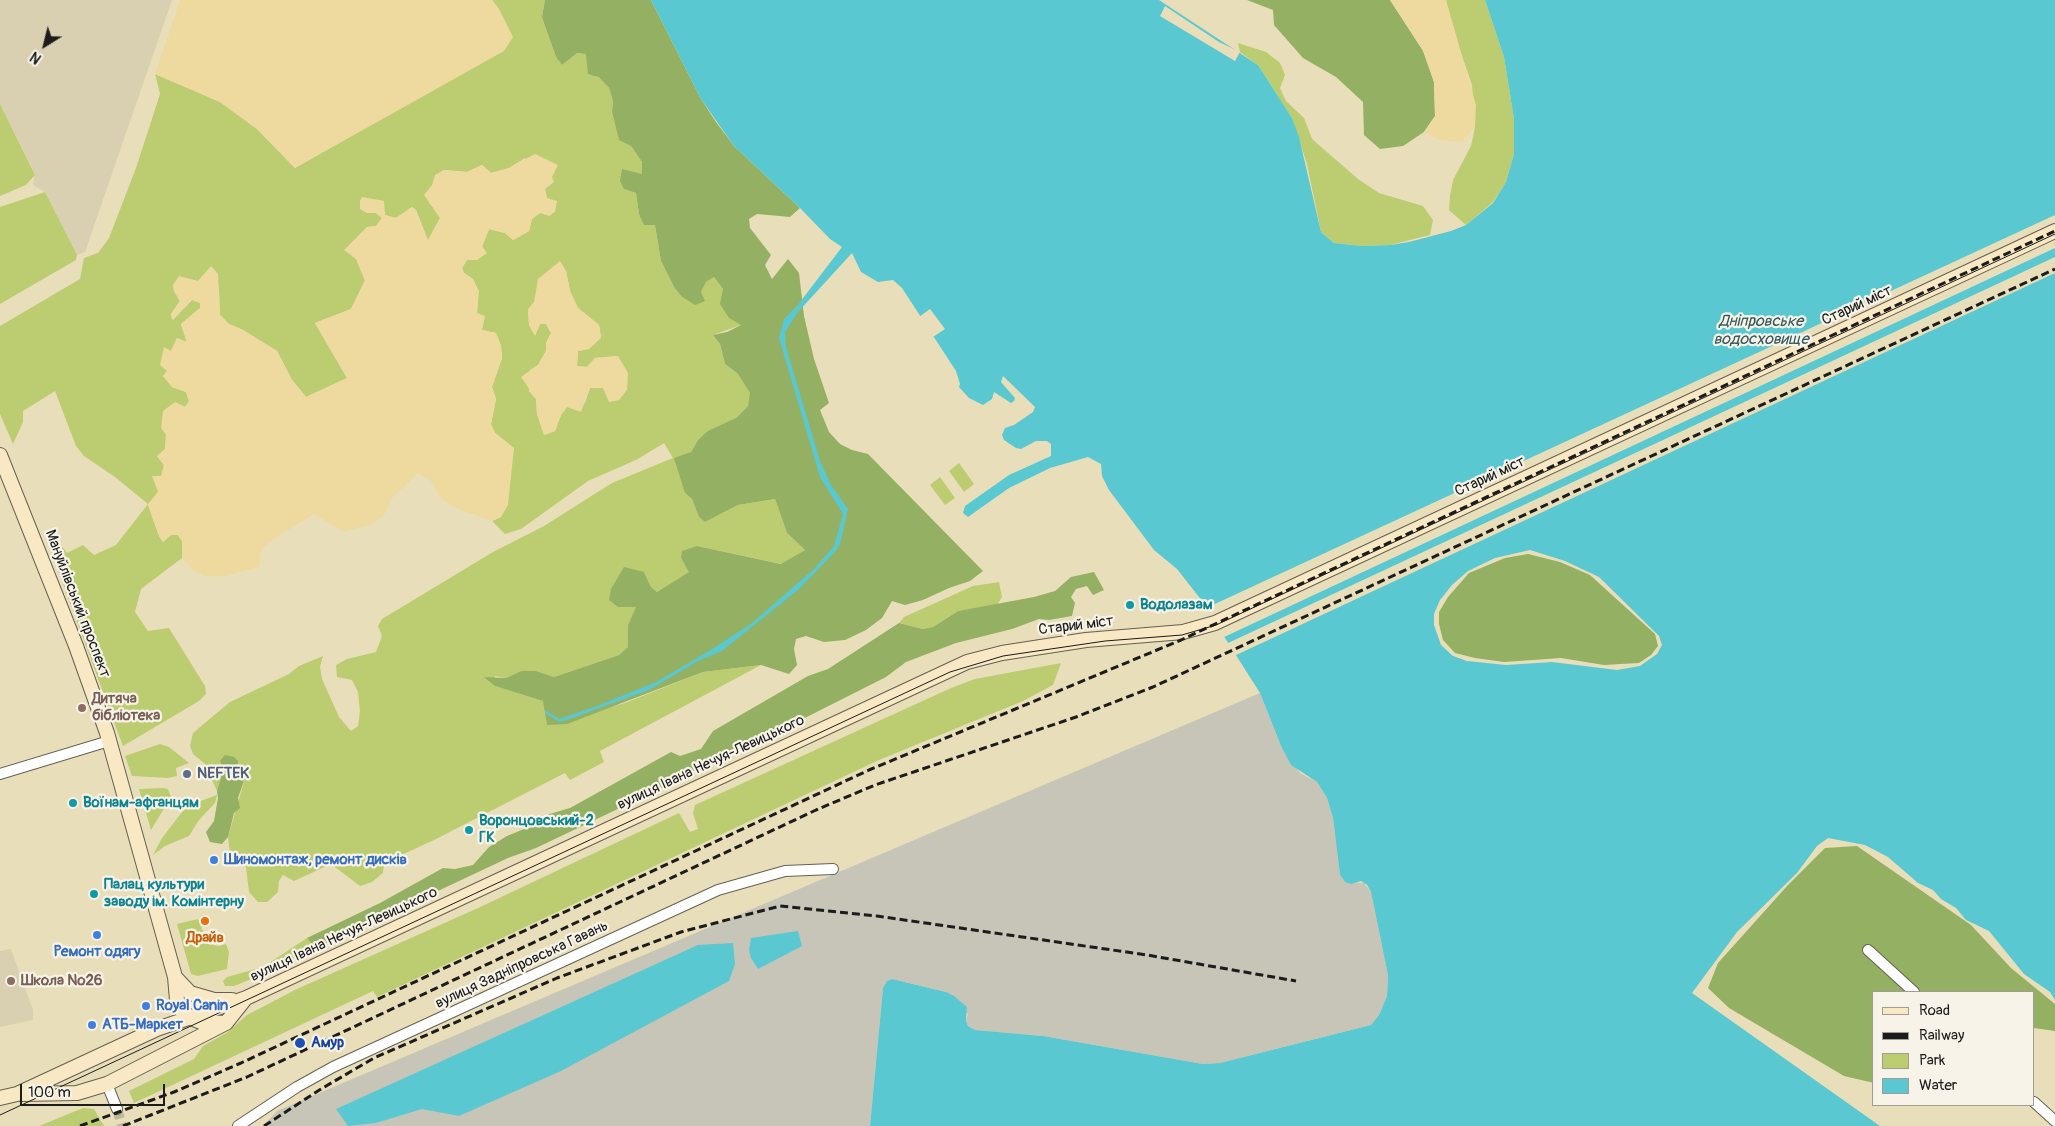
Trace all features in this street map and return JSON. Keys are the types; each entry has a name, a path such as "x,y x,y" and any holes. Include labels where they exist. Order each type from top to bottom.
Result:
{"main road":[{"name":"Старий міст","path":"918,684 967,662 1002,653 1086,640 1183,632 1215,623 2055,231"},
{"name":"Мануйлівський проспект","path":"0,455 76,646 109,741 177,981 177,1000"},
{"name":"вулиця Івана Нечуя-Левицького","path":"0,1098 17,1094 157,1029 246,998 918,684"},
{"path":"177,981 190,993 201,997 214,1000 246,998"},
{"path":"173,1050 182,1039 191,1018 189,1002 177,981"},
{"name":"вулиця Івана Нечуя-Левицького","path":"17,1094 77,1093 107,1084 226,1022 246,998"},
{"path":"177,1000 181,1010 191,1018 201,1022 226,1022"},
{"path":"157,1029 168,1018 177,1000"}],"street":[{"path":"0,774 109,741"},
{"name":"вулиця Задніпровська Гавань","path":"238,1126 297,1086 333,1067 718,890 785,872 833,868"},
{"path":"1868,950 1913,991"},
{"path":"107,1084 117,1109"},
{"path":"2035,1103 2055,1121"}],"shaded area":[{"path":"0,0 172,0 85,252 77,255 45,192 33,185 35,174 0,104"},
{"path":"1260,693 1281,746 1300,773 1317,782 1327,798 1333,818 1340,875 1345,882 1364,883 1371,892 1388,975 1387,996 1379,1015 1371,1025 1220,1063 1203,1064 1043,1036 975,1030 968,1026 966,1021 968,1014 946,992 892,979 887,981 883,988 870,1126 263,1126 277,1111"},
{"name":"Школа №26","path":"11,949 33,1010 33,1020 0,1027 0,951"}],"green space":[{"path":"492,0 545,0 542,17 556,57 562,65 577,53 587,54 588,63 609,88 613,101 612,112 619,139 631,146 642,162 642,174 631,173 624,189 636,193 639,214 655,225 661,261 674,287 681,296 704,301 701,292 706,282 714,277 723,289 741,325 713,335 720,344 725,364 738,374 751,393 748,406 736,418 698,440 691,452 685,493 692,499 699,517 705,522 738,505 775,499 787,533 805,550 782,564 697,546 681,558 690,572 657,592 651,587 644,572 637,606 628,625 628,647 619,655 554,677 536,671 521,671 506,678 495,676 495,686 544,701 547,725 625,703 703,672 761,665 600,751 604,762 570,780 565,773 434,840 384,863 383,873 372,882 360,886 331,864 294,881 283,875 279,881 278,892 267,902 258,902 249,892 245,859 231,862 228,837 246,775 239,768 238,761 220,761 223,770 217,791 205,764 193,754 190,746 193,733 230,702 289,674 299,666 323,656 320,667 322,679 339,717 351,731 358,726 360,711 358,692 352,680 337,677 336,665 347,659 376,652 382,636 378,626 382,619 493,552 544,526 612,483 673,458 664,443 638,459 588,481 521,529 505,534 492,521 501,517 514,448 495,433 491,424 496,399 492,387 502,358 501,346 496,333 482,330 477,313 478,291 473,279 464,273 462,268 467,260 477,260 489,229 505,233 513,240 529,231 532,219 540,213 547,199 545,189 525,158 509,168 491,173 482,165 467,172 444,170 436,175 429,203 436,209 440,218 428,241 416,210 412,207 396,218 385,215 383,209 367,213 376,213 382,218 376,226 367,227 351,244 365,280 351,309 315,323 347,378 306,397 292,380 277,351 243,330 229,324 220,315 219,289 211,267 198,281 179,277 173,285 180,301 171,314 173,320 192,300 200,303 200,308 181,324 187,343 177,338 171,351 167,371 163,376 172,387 186,392 189,401 166,435 165,449 157,456 164,465 158,492 148,505 163,542 171,535 178,535 182,541 182,558 141,589 135,612 148,631 169,628 205,686 206,694 199,701 123,746 46,538 51,532 67,553 83,545 94,555 116,545 148,504 115,477 84,456 76,446 55,391 23,411 23,422 13,444 0,414 0,326 80,279 84,258 98,253 109,238 136,168 160,94 155,74 220,102 257,129 295,168 376,121 499,9","holes":["566,271 570,291 578,308 599,325 601,337 589,349 578,351 577,366 587,367 595,358 618,356 603,387 590,388 585,403 567,407 561,415 555,431 544,435 537,414 536,399 529,391 530,370 538,365 546,351 546,343 551,333 546,324 540,324 535,335 529,325 528,310"]},
{"path":"545,0 651,0 701,99 716,122 734,146 800,208 790,217 757,214 749,219 750,228 771,255 765,265 772,279 788,259 799,273 804,316 814,359 829,403 820,410 829,432 840,444 852,450 868,454 983,571 970,581 923,600 905,605 892,601 882,618 866,630 845,640 824,642 806,636 796,639 794,649 797,665 789,674 761,665 703,672 567,724 547,725 543,701 495,686 484,677 506,678 521,671 536,671 554,677 619,655 628,647 628,625 636,607 618,607 609,600 611,589 624,567 644,572 651,587 657,592 689,572 681,558 682,551 697,546 781,564 805,550 787,533 775,499 738,505 705,522 699,517 692,499 685,493 674,458 691,452 698,440 708,431 736,418 748,406 750,393 738,374 725,364 720,344 713,335 727,332 741,325 729,318 720,304 723,289 714,277 706,282 701,292 705,301 695,305 681,296 674,287 661,261 655,225 644,225 639,214 636,193 624,189 620,181 622,169 642,174 642,162 631,146 619,140 612,112 613,101 609,88 599,77 588,74 586,54 577,53 562,65 556,57 542,17"},
{"path":"1247,0 1390,0 1423,51 1434,82 1435,116 1424,132 1403,146 1380,149 1364,135 1363,102 1336,77 1303,58 1274,25 1273,10"},
{"path":"1446,0 1485,0 1504,57 1514,119 1514,154 1506,182 1493,202 1466,225 1449,210 1453,180 1471,146 1475,127 1472,85 1451,24"},
{"path":"1238,43 1266,52 1280,63 1285,75 1280,88 1286,101 1304,118 1312,139 1358,179 1379,193 1423,206 1433,220 1430,235 1390,245 1362,246 1334,243 1321,232 1307,164 1292,118 1258,65 1240,52"},
{"path":"0,104 35,175 26,185 0,196"},
{"path":"45,192 77,255 76,260 0,304 0,207"},
{"path":"959,463 974,484 964,492 949,471"},
{"path":"940,477 955,498 945,505 930,485"},
{"path":"1528,554 1560,562 1590,575 1655,634 1658,646 1651,655 1639,663 1604,665 1561,658 1504,662 1455,653 1443,640 1439,624 1439,612 1448,597 1469,573 1505,558"},
{"path":"1094,572 1104,590 1093,595 1087,586 1076,589 1071,597 1075,603 1072,616 1049,620 1039,619 1012,629 956,643 906,662 886,677 777,732 727,753 666,786 536,848 508,858 323,945 313,945 307,938 380,903 443,868 455,869 473,865 489,847 507,836 529,827 546,815 570,808 671,752 680,756 701,749 713,731 808,676 828,669 899,623 923,629 933,627 958,611 1034,597 1055,591 1071,577"},
{"path":"999,582 1002,597 997,605 958,611 933,627 923,629 899,623 904,617 973,586"},
{"path":"1061,663 1053,685 1023,701 879,760 377,997 373,991 134,1103 129,1091 194,1059 203,1046 228,1032 247,1015 297,989 478,908 679,813 690,832 698,829 693,813 695,805 951,688 975,679"},
{"path":"160,744 169,747 189,763 176,768 177,776 168,778 132,776 125,756"},
{"path":"225,755 234,757 238,761 239,768 246,775 238,798 240,808 234,813 228,837 222,844 210,842 206,832 214,821 218,798 217,791 223,770 220,761"},
{"path":"139,789 168,789 171,797 151,830"},
{"path":"217,795 215,803 199,820 189,836 165,846 153,855 162,838 182,812 192,804"},
{"path":"1857,846 1971,925 2011,968 2055,1004 2055,1031 2035,1028 2035,991 1872,991 1872,1083 1844,1076 1729,1008 1708,988 1718,963 1788,885 1825,848"},
{"path":"198,919 208,944 219,946 226,944 229,952 227,969 198,976 191,974 177,924"},
{"path":"307,938 313,945 323,945 249,980 234,986 225,986 223,981 227,977 263,967"},
{"path":"83,1108 94,1109 104,1126 39,1126"}],"sand":[{"path":"180,0 492,0 499,9 513,37 504,51 295,168 257,129 220,102 155,74"},
{"path":"1390,0 1446,0 1476,105 1475,127 1462,142 1440,140 1424,132 1435,116 1434,82 1423,50"},
{"path":"535,154 558,165 552,177 554,182 545,189 547,198 557,201 555,212 549,216 540,213 532,218 529,231 513,240 505,233 489,229 482,246 487,253 477,260 467,260 462,268 464,273 473,279 479,291 477,313 485,316 482,330 496,333 501,346 502,358 492,387 496,399 491,424 495,433 514,448 508,505 501,517 492,521 456,508 442,500 430,480 418,473 392,498 384,515 372,524 344,532 314,514 262,548 259,567 224,576 204,576 192,569 182,558 182,541 178,535 171,535 163,542 159,536 148,504 158,492 152,476 161,476 164,465 157,456 165,449 166,435 161,428 163,411 175,402 186,407 189,401 186,392 172,387 163,376 167,371 160,365 164,347 171,351 177,338 187,342 181,324 200,308 200,303 192,300 172,320 171,314 180,301 173,285 179,276 198,281 211,266 218,274 220,315 229,324 243,330 277,351 292,380 306,397 347,378 315,323 351,309 365,281 356,259 344,250 367,227 376,226 382,218 376,213 367,213 360,209 362,197 384,201 385,215 396,218 412,207 416,210 428,240 440,218 424,195 432,185 435,175 444,170 467,172 482,165 491,173 509,168"},
{"path":"560,261 566,271 570,291 578,308 599,325 601,338 589,349 578,351 577,366 587,367 595,358 618,356 628,373 627,390 619,400 609,402 603,388 590,388 581,412 567,407 561,415 555,431 544,435 537,414 536,399 521,377 538,365 546,351 546,343 551,333 546,324 540,324 535,336 529,325 528,309 534,302 538,279"}],"water":[{"name":"Дніпровське водосховище","path":"651,0 1159,0 1258,65 1292,118 1299,137 1321,232 1334,243 1362,246 1390,245 1451,231 1466,225 1493,203 1506,182 1514,154 1514,119 1504,57 1485,0 2055,0 2055,1000 2050,992 2024,974 1989,931 1966,920 1956,908 1941,899 1933,890 1918,883 1888,857 1865,845 1828,838 1817,846 1797,873 1737,932 1692,993 1880,1126 870,1126 883,988 887,981 892,979 946,992 954,996 967,1007 966,1021 968,1026 975,1030 1043,1036 1203,1064 1220,1063 1371,1025 1379,1015 1387,996 1388,975 1371,892 1367,885 1361,881 1351,884 1345,882 1340,875 1333,818 1327,798 1317,782 1291,765 1281,746 1260,693 1199,597 1177,569 1154,550 1109,490 1102,476 1101,464 1088,457 1050,468 1009,488 968,517 963,513 965,506 1009,475 1051,456 1051,444 1047,441 1036,441 1021,449 1004,440 1002,435 1005,428 1014,425 1033,412 1035,407 1003,376 1001,382 1015,398 1011,403 994,392 992,399 983,405 969,398 959,387 960,384 956,371 902,288 893,280 878,282 861,272 852,253 798,312 785,332 786,347 820,461 831,485 848,509 840,544 835,552 798,590 722,651 698,661 649,690 567,720 559,722 545,713 545,710 559,719 656,682 752,623 814,569 834,546 843,514 820,477 779,338 784,319 797,306 842,247 830,239 734,146 701,99","holes":["1530,550 1565,561 1599,577 1659,636 1662,645 1657,654 1640,666 1617,670 1552,662 1506,665 1467,661 1453,656 1441,645 1434,625 1434,614 1440,600 1452,585 1468,571 1495,558"]},
{"path":"798,931 802,946 758,969 751,958 749,950 751,938"},
{"path":"733,943 735,964 729,981 561,1071 459,1116 422,1109 376,1123 348,1126 336,1109 698,945"}],"pier":[{"path":"1165,6 1219,42 1240,52 1235,61 1160,16"},
{"path":"2055,215 2055,248 1222,638 1204,609"},
{"path":"2055,257 2055,273 1234,656 1226,644"},
{"path":"930,309 945,329 933,337 919,317"}],"tunnel":[{"path":"117,1109 122,1126"}],"tram line":[{"path":"0,1115 950,672 1003,656 1105,641 1182,635 1216,625 2055,234"}],"railway":[{"path":"80,1126 174,1092 241,1063 869,770 1181,640 2055,231"},
{"path":"123,1126 247,1077 816,810 875,785 1076,717 1153,687 2055,269"},
{"path":"264,1126 321,1089 374,1058 557,978 681,932 780,906 877,916 1147,955 1296,981"}],"place":[{"name":"Водолазам","path":"1130,605"},
{"name":"Дитяча бібліотека","path":"82,708"},
{"name":"NEFTEK","path":"187,774"},
{"name":"Воїнам-афганцям","path":"73,803"},
{"name":"Воронцовський-2 ГК","path":"469,830"},
{"name":"Шиномонтаж, ремонт дисків","path":"214,860"},
{"name":"Палац культури заводу ім. Комінтерну","path":"94,894"},
{"name":"Драйв","path":"205,921"},
{"name":"Ремонт одягу","path":"97,935"},
{"name":"Школа №26","path":"11,981"},
{"name":"Royal Canin","path":"146,1006"},
{"name":"АТБ-Маркет","path":"92,1025"},
{"name":"Амур","path":"300,1043"}]}
